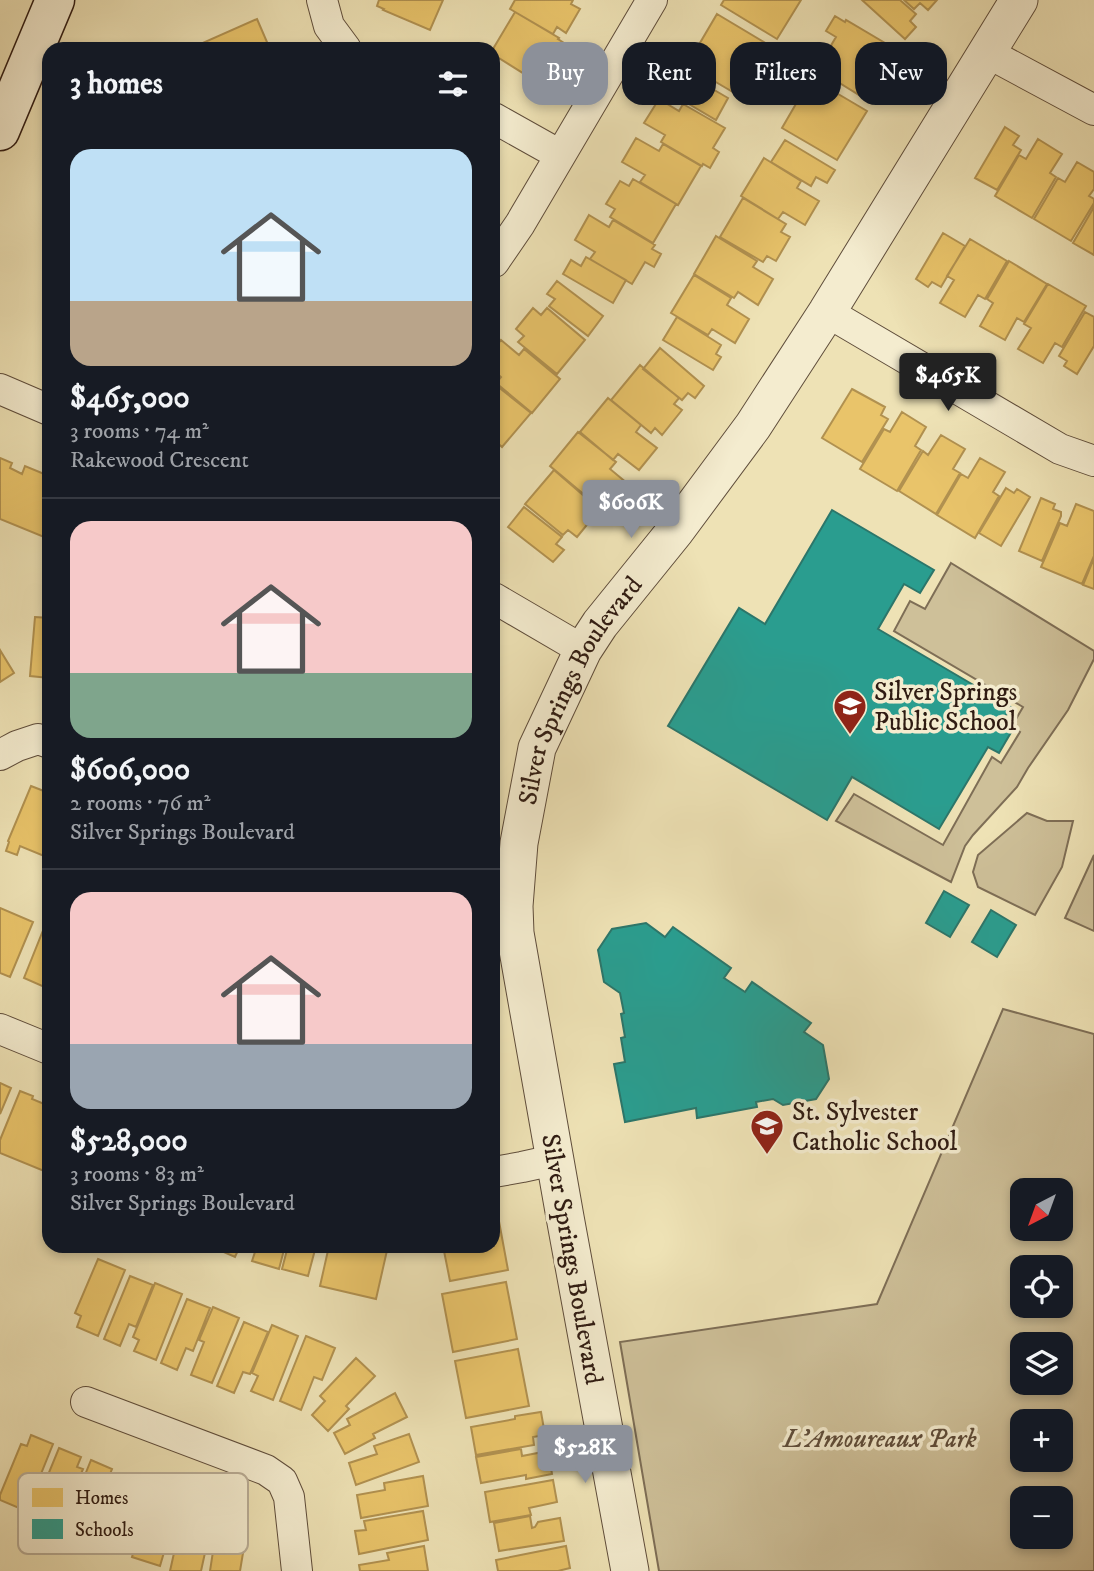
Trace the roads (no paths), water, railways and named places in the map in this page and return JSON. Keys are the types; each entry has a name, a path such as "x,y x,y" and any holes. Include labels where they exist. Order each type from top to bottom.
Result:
{"main road":[{"path":"0,131 55,0"}],"street":[{"path":"322,0 329,26 341,42"},
{"path":"500,253 520,224 652,0"},
{"name":"Silver Springs Boulevard","path":"630,1571 515,933 504,905 537,748 583,650 600,624 676,530 747,434 827,312 1018,0"},
{"path":"986,52 1094,110"},
{"path":"500,121 560,155"},
{"path":"827,312 1060,449 1094,461"},
{"path":"0,388 42,407"},
{"path":"500,602 583,650"},
{"path":"0,755 17,746 42,741"},
{"path":"0,1029 42,1046"},
{"path":"500,1171 554,1160"},
{"path":"86,1402 266,1470 282,1481 289,1496 297,1571"}],"place":[{"name":"Silver Springs Public School","path":"850,736"},
{"name":"St. Sylvester Catholic School","path":"767,1156"}],"park label":[{"name":"L'Amoureaux Park","path":"880,1438"}]}
